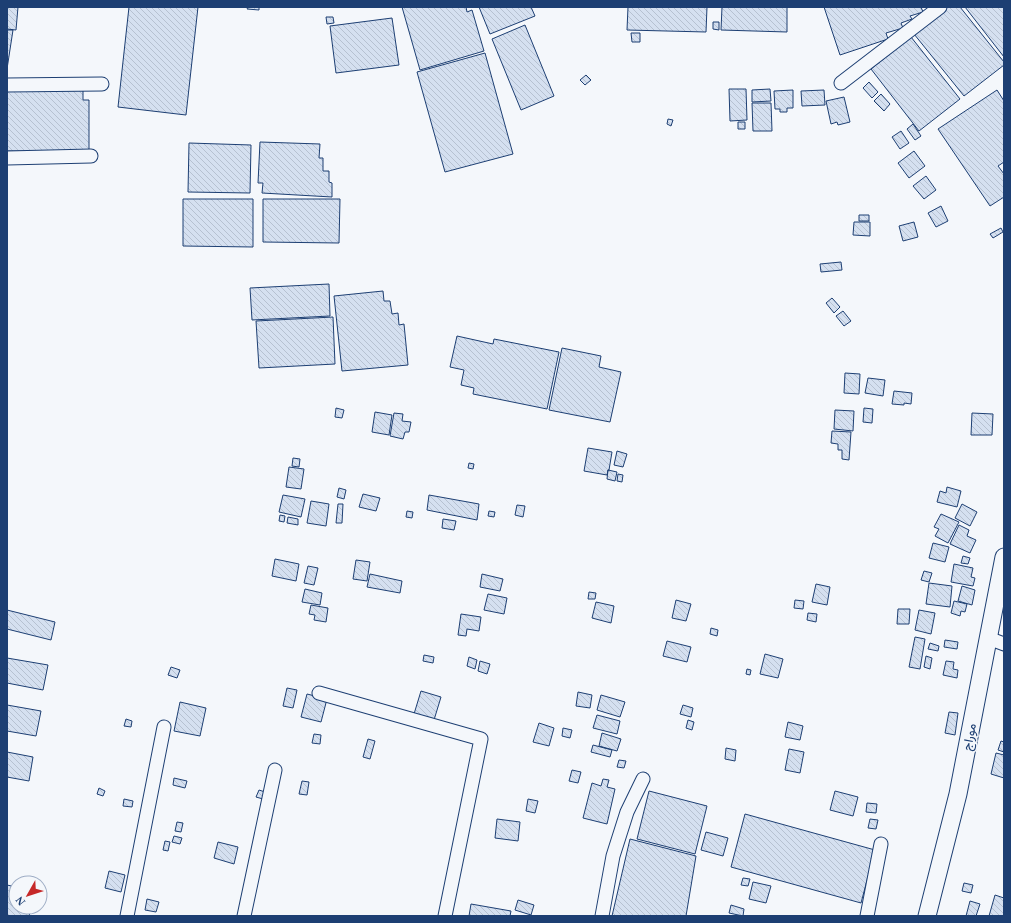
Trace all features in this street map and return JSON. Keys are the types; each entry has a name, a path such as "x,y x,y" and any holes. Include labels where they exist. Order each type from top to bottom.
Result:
{"main road":[{"name":"موراج","path":"927,916 958,794 1004,557"}],"lane":[{"path":"841,83 940,7"},
{"path":"7,85 102,84"},
{"path":"7,158 91,156"},
{"path":"988,638 1004,644"},
{"path":"319,693 481,740 445,916"},
{"path":"127,916 164,727"},
{"path":"244,916 275,770"},
{"path":"602,916 614,856 627,812 642,779"},
{"path":"867,916 881,844"}],"building":[{"path":"7,7 18,7 16,30 7,29"},
{"path":"129,7 198,7 186,115 118,107"},
{"path":"248,7 259,7 259,10 247,9"},
{"path":"402,7 466,7 467,12 472,10 484,51 420,70"},
{"path":"479,7 531,7 535,16 490,34"},
{"path":"628,7 707,7 706,32 627,30"},
{"path":"722,7 787,7 787,32 721,30"},
{"path":"824,7 921,7 923,12 910,16 912,19 901,23 903,28 886,33 888,39 840,55"},
{"path":"947,7 960,7 1004,62 1004,65 964,96 914,34"},
{"path":"965,7 1004,7 1004,57"},
{"path":"326,17 333,17 334,23 327,24"},
{"path":"392,18 399,65 336,73 330,26"},
{"path":"713,22 719,22 719,30 713,29"},
{"path":"525,25 554,96 521,110 492,39"},
{"path":"7,30 13,30 7,69"},
{"path":"631,33 640,33 640,42 632,42"},
{"path":"911,37 960,99 919,131 871,69"},
{"path":"485,53 513,154 445,172 417,72"},
{"path":"586,75 591,80 585,85 580,80"},
{"path":"869,82 878,92 872,98 863,88"},
{"path":"7,88 83,89 83,100 89,100 89,152 7,151"},
{"path":"729,89 746,89 747,120 730,121"},
{"path":"770,89 771,101 752,102 752,90"},
{"path":"793,90 793,108 787,108 787,112 780,112 780,109 775,109 774,91"},
{"path":"824,90 825,105 802,106 801,91"},
{"path":"997,90 1004,101 1004,162 998,166 1004,174 1004,197 990,206 938,129"},
{"path":"881,94 890,104 884,111 874,101"},
{"path":"844,97 850,122 838,125 837,122 831,124 826,101"},
{"path":"752,103 771,103 772,131 753,131"},
{"path":"668,119 673,120 671,126 667,124"},
{"path":"738,122 745,122 745,129 738,129"},
{"path":"913,124 921,136 915,140 907,129"},
{"path":"901,131 909,143 900,149 892,137"},
{"path":"260,142 320,144 319,158 323,158 323,171 329,171 329,182 332,183 332,197 262,193 263,183 258,183"},
{"path":"189,143 251,145 250,193 188,192"},
{"path":"914,151 925,166 909,178 898,163"},
{"path":"926,176 936,190 924,199 913,186"},
{"path":"183,199 253,199 253,247 183,246"},
{"path":"263,199 340,199 339,243 263,242"},
{"path":"941,206 948,221 936,227 928,213"},
{"path":"859,215 869,215 869,221 859,221"},
{"path":"854,222 870,222 870,236 853,235"},
{"path":"914,222 918,237 903,241 899,226"},
{"path":"1001,228 1003,232 993,238 990,234"},
{"path":"841,262 842,270 821,272 820,264"},
{"path":"329,284 330,316 252,320 250,288"},
{"path":"383,291 384,301 390,301 392,314 398,313 399,325 404,324 408,365 342,371 334,296"},
{"path":"832,298 840,307 834,313 826,303"},
{"path":"843,311 851,321 844,326 836,316"},
{"path":"333,317 335,364 259,368 256,321"},
{"path":"457,336 493,344 494,339 559,352 547,409 473,394 474,388 461,385 464,370 450,367"},
{"path":"562,348 601,356 599,367 621,372 610,422 549,410"},
{"path":"845,373 860,374 859,394 844,393"},
{"path":"868,378 885,380 883,396 865,393"},
{"path":"894,391 912,393 911,404 892,404"},
{"path":"336,408 344,410 342,418 335,417"},
{"path":"864,408 873,409 872,423 863,422"},
{"path":"835,410 854,411 853,431 834,429"},
{"path":"375,412 392,415 389,435 372,432"},
{"path":"394,413 403,414 402,421 411,422 409,432 405,432 403,439 390,436"},
{"path":"972,413 993,414 992,435 971,435"},
{"path":"832,431 851,432 849,460 842,459 842,450 838,450 838,444 831,443"},
{"path":"588,448 612,452 607,475 584,471"},
{"path":"617,451 627,454 623,467 614,465"},
{"path":"293,458 300,459 299,467 292,466"},
{"path":"469,463 474,464 473,469 468,468"},
{"path":"289,467 304,469 301,489 286,487"},
{"path":"608,470 617,472 615,481 607,479"},
{"path":"618,474 623,475 622,482 617,481"},
{"path":"947,487 961,491 957,507 937,502 940,491 946,493"},
{"path":"339,488 346,490 344,499 337,497"},
{"path":"363,494 380,498 376,511 359,507"},
{"path":"283,495 305,499 301,517 279,512"},
{"path":"429,495 479,504 477,520 427,510"},
{"path":"311,501 329,504 326,526 307,523"},
{"path":"338,504 343,504 342,523 336,523"},
{"path":"962,504 977,512 970,526 955,518"},
{"path":"517,505 525,506 523,517 515,515"},
{"path":"407,511 413,512 412,518 406,517"},
{"path":"489,511 495,512 494,517 488,516"},
{"path":"941,514 959,522 948,543 935,536 939,529 934,527"},
{"path":"280,515 285,516 284,522 279,521"},
{"path":"288,517 298,519 298,525 287,523"},
{"path":"443,519 456,521 454,530 442,528"},
{"path":"959,525 969,530 967,536 976,540 970,553 950,544"},
{"path":"933,543 949,547 945,562 929,558"},
{"path":"963,556 970,558 968,564 961,563"},
{"path":"275,559 299,564 296,581 272,576"},
{"path":"356,560 370,562 367,581 353,579"},
{"path":"954,564 973,568 971,577 975,578 973,586 951,582"},
{"path":"308,566 318,568 314,585 304,583"},
{"path":"924,571 932,573 929,582 921,580"},
{"path":"370,574 402,581 400,593 367,587"},
{"path":"482,574 503,579 500,591 480,587"},
{"path":"929,583 952,586 950,607 926,604"},
{"path":"816,584 830,587 827,605 812,602"},
{"path":"962,586 975,590 972,605 958,601"},
{"path":"305,589 322,593 320,605 302,602"},
{"path":"589,592 596,593 595,599 588,599"},
{"path":"488,594 507,598 504,614 484,610"},
{"path":"676,600 691,604 686,621 672,618"},
{"path":"795,600 804,601 803,609 794,608"},
{"path":"954,601 967,604 965,612 961,611 960,616 951,613"},
{"path":"596,602 614,606 611,623 592,618"},
{"path":"311,605 328,608 326,622 314,620 315,615 309,614"},
{"path":"898,609 910,609 909,624 897,624"},
{"path":"7,610 55,622 51,640 7,629"},
{"path":"919,610 935,613 931,634 915,630"},
{"path":"808,613 817,614 816,622 807,620"},
{"path":"461,614 481,617 479,631 467,629 466,636 458,635"},
{"path":"711,628 718,630 717,636 710,634"},
{"path":"915,637 925,639 920,669 909,667"},
{"path":"945,640 958,642 957,649 944,647"},
{"path":"667,641 691,647 687,662 663,656"},
{"path":"930,643 939,646 938,651 928,649"},
{"path":"765,654 783,659 778,678 760,674"},
{"path":"424,655 434,657 433,663 423,661"},
{"path":"926,656 932,658 930,669 924,667"},
{"path":"469,657 477,660 475,669 467,666"},
{"path":"7,658 48,665 43,690 7,683"},
{"path":"480,661 490,664 487,674 478,671"},
{"path":"946,661 954,662 953,669 958,670 957,678 943,675"},
{"path":"171,667 180,670 177,678 168,675"},
{"path":"747,669 751,670 750,675 746,674"},
{"path":"287,688 297,690 293,708 283,706"},
{"path":"421,691 441,697 434,720 414,714"},
{"path":"578,692 592,695 590,708 576,706"},
{"path":"307,694 327,699 321,722 301,717"},
{"path":"601,695 625,702 620,717 597,710"},
{"path":"180,702 206,708 200,736 174,731"},
{"path":"7,705 41,711 36,736 7,731"},
{"path":"683,705 693,708 691,717 680,714"},
{"path":"949,712 958,713 955,735 945,733"},
{"path":"597,715 620,721 617,734 593,728"},
{"path":"126,719 132,721 131,727 124,726"},
{"path":"688,720 694,722 692,730 686,728"},
{"path":"788,722 803,726 800,740 785,737"},
{"path":"539,723 554,728 549,746 533,742"},
{"path":"563,728 572,730 570,738 562,736"},
{"path":"602,733 621,739 617,751 599,746"},
{"path":"314,734 321,735 320,744 312,743"},
{"path":"368,739 375,741 370,759 363,757"},
{"path":"1001,741 1004,742 1004,752 998,750"},
{"path":"593,745 612,750 610,757 591,752"},
{"path":"726,748 736,750 735,761 725,759"},
{"path":"789,749 804,752 800,773 785,770"},
{"path":"7,752 33,757 29,781 7,777"},
{"path":"996,753 1004,755 1004,778 991,774"},
{"path":"619,760 626,761 624,768 617,767"},
{"path":"572,770 581,772 578,783 569,781"},
{"path":"174,778 187,781 185,788 173,785"},
{"path":"603,779 609,780 607,787 615,789 607,824 583,818 592,783 601,786"},
{"path":"302,781 309,782 307,795 299,794"},
{"path":"99,788 105,791 103,796 97,794"},
{"path":"259,790 265,792 263,799 256,797"},
{"path":"649,791 707,806 695,854 637,839"},
{"path":"835,791 858,797 853,816 830,810"},
{"path":"124,799 133,801 132,807 123,806"},
{"path":"528,799 538,801 535,813 526,811"},
{"path":"867,803 877,804 876,813 866,812"},
{"path":"745,814 875,850 861,903 731,867"},
{"path":"497,819 520,822 518,841 495,838"},
{"path":"870,819 878,820 876,829 868,828"},
{"path":"177,822 183,823 181,832 175,831"},
{"path":"706,832 728,838 723,856 701,850"},
{"path":"174,836 182,838 180,844 172,842"},
{"path":"630,839 696,856 686,916 612,916"},
{"path":"165,841 170,842 168,851 163,850"},
{"path":"218,842 238,847 234,864 214,858"},
{"path":"109,871 125,875 121,892 105,888"},
{"path":"743,878 750,879 748,886 741,885"},
{"path":"753,882 771,886 766,903 749,899"},
{"path":"964,883 973,885 971,893 962,891"},
{"path":"7,885 8,915 29,915 7,916"},
{"path":"995,895 1004,898 1004,916 989,916"},
{"path":"147,899 159,902 156,912 145,910"},
{"path":"518,900 534,905 531,915 515,910"},
{"path":"970,901 980,904 976,916 966,916"},
{"path":"471,904 511,911 510,916 469,916"},
{"path":"731,905 744,909 743,916 729,913"}]}
